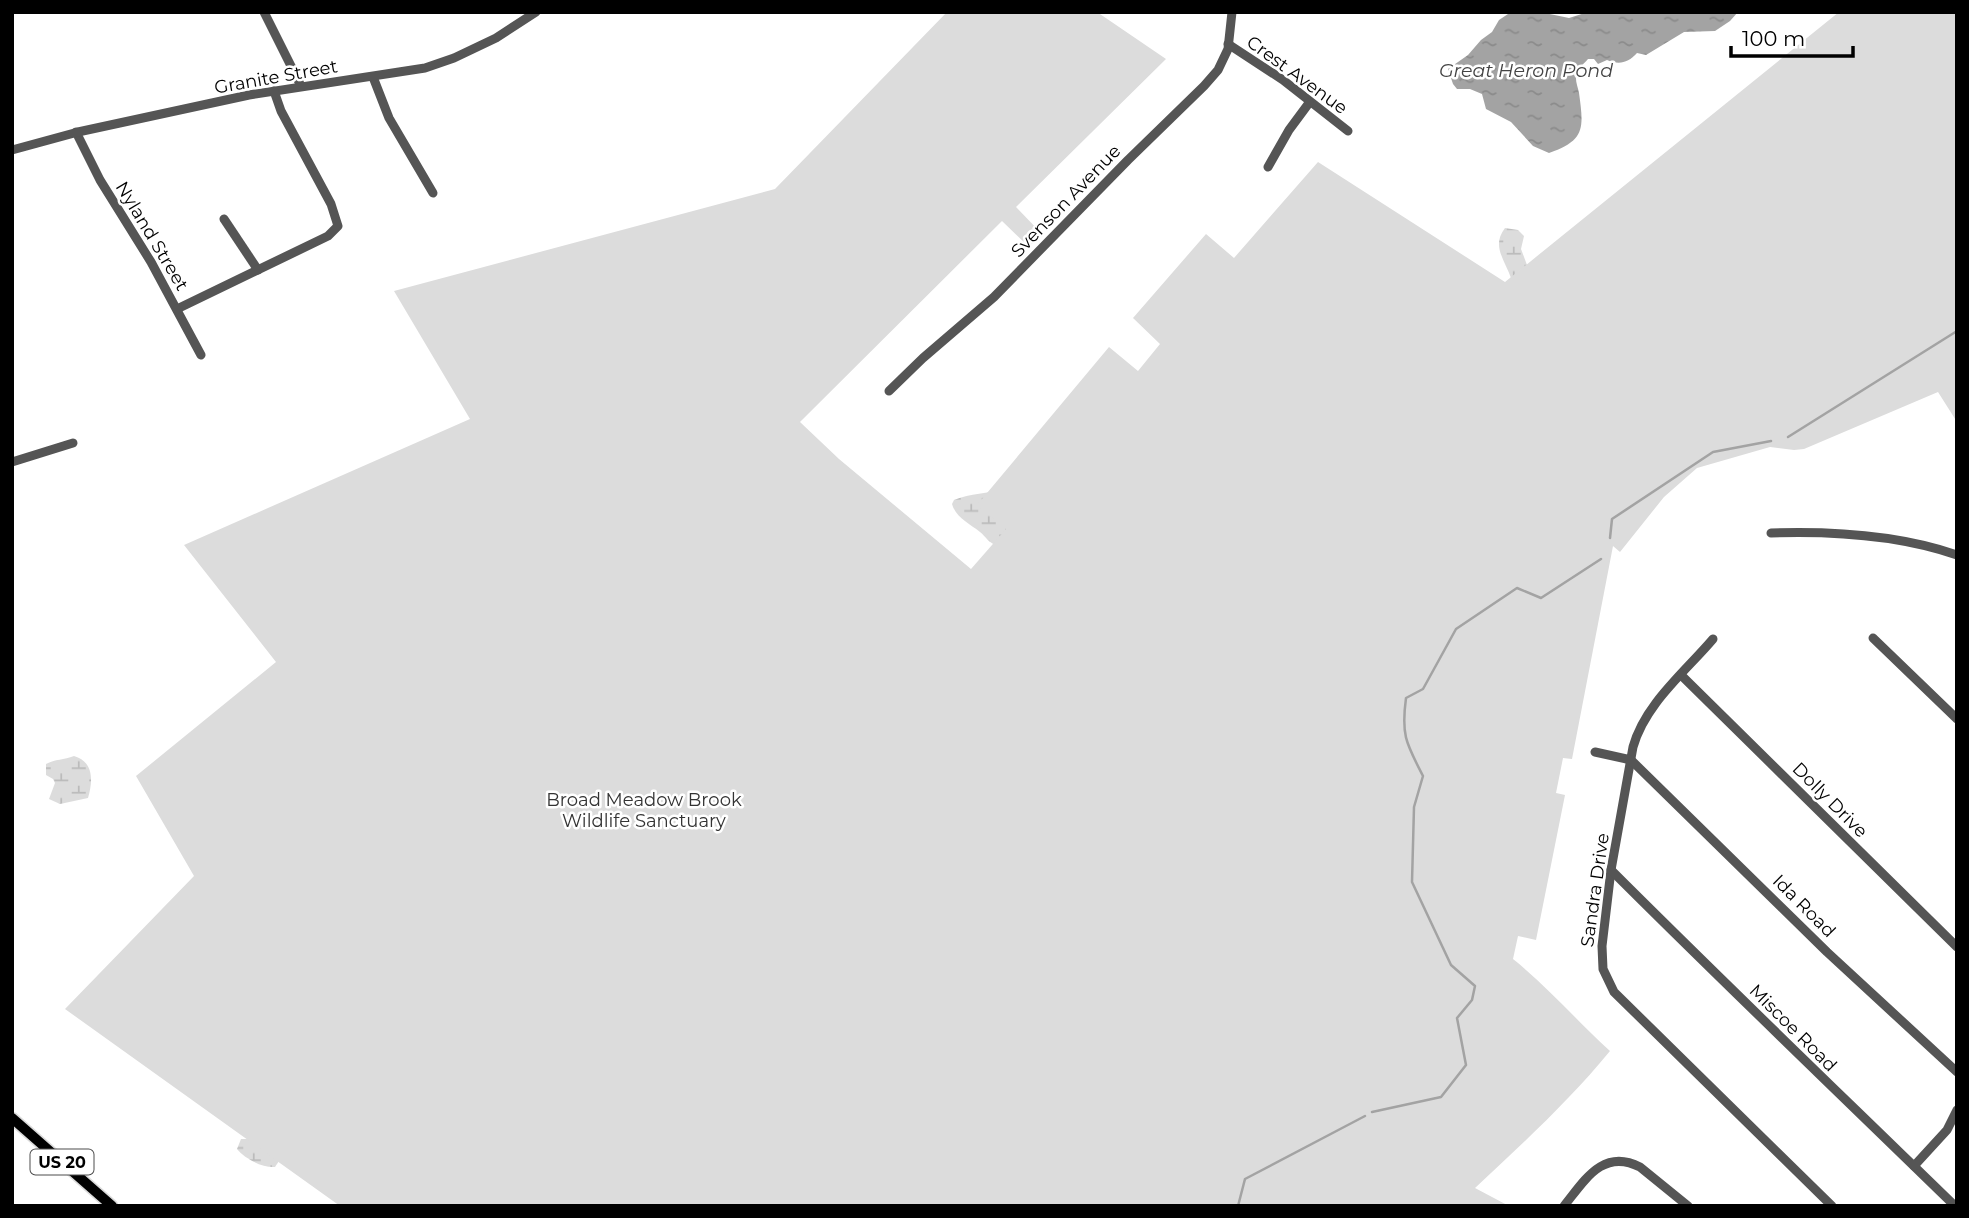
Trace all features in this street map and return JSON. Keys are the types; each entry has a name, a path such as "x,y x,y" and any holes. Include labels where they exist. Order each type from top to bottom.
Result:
{"main road":[{"name":"US 20","path":"12,1118 112,1206"}],"street":[{"path":"264,12 301,86"},
{"name":"Granite Street","path":"12,150 76,132 274,91 425,68 496,38 536,12"},
{"name":"Svenson Avenue","path":"889,391 994,297 1218,70 1228,44 1232,12"},
{"name":"Crest Avenue","path":"1228,44 1283,80 1348,131"},
{"path":"373,77 389,118 433,192"},
{"path":"177,309 335,231 337,223 331,204 281,111 274,91"},
{"path":"1268,167 1289,130 1310,103"},
{"name":"Nyland Street","path":"76,132 100,180 151,262 201,355"},
{"path":"224,219 258,270"},
{"path":"12,462 73,443"},
{"path":"1771,533 1826,531 1933,547 1957,555"},
{"path":"1872,638 1957,719"},
{"name":"Sandra Drive","path":"1713,639 1638,730 1611,870 1601,961 1610,986 1832,1206"},
{"name":"Dolly Drive","path":"1682,676 1957,947"},
{"path":"1595,752 1631,760"},
{"name":"Ida Road","path":"1631,760 1827,952 1957,1072"},
{"name":"Miscoe Road","path":"1611,870 1790,1048 1955,1206"},
{"path":"1914,1166 1947,1130 1957,1110"},
{"path":"1564,1206 1600,1166 1618,1161 1640,1167 1688,1206"},
{"path":"1938,1206 1946,1198"}],"green space":[{"name":"Broad Meadow Brook Wildlife Sanctuary","path":"947,12 1097,12 1166,59 1016,207 1042,234 1029,247 1002,221 800,422 839,459 971,569 1006,529 977,505 1109,347 1138,371 1160,344 1133,318 1206,234 1234,258 1318,162 1505,282 1839,12 1957,12 1957,422 1938,392 1804,449 1770,447 1697,468 1664,497 1620,552 1613,546 1572,759 1563,758 1556,793 1565,795 1536,940 1518,936 1513,959 1610,1051 1562,1105 1475,1188 1509,1206 340,1206 65,1009 194,876 136,776 276,662 184,545 470,419 394,291 775,189"},
{"path":"1505,228 1518,230 1524,236 1521,249 1527,265 1511,278 1499,247"},
{"path":"1005,489 1013,527 997,546 960,517 952,504 960,498"},
{"path":"74,756 89,767 91,785 88,798 60,804 49,799 55,783 46,775 46,764"},
{"path":"241,1139 248,1139 279,1161 275,1167 254,1162 245,1156 237,1149"}],"water":[{"name":"Great Heron Pond","path":"1511,12 1540,12 1569,18 1588,12 1738,12 1715,31 1684,32 1646,55 1637,53 1627,61 1619,63 1607,60 1598,64 1594,59 1588,59 1576,75 1581,116 1579,132 1570,143 1549,153 1533,146 1511,122 1486,109 1482,94 1470,89 1457,89 1448,69 1468,55 1492,32 1499,20"}],"waterway":[{"path":"1788,437 1957,331"},
{"path":"1610,538 1612,519 1713,452 1771,441"},
{"path":"1372,1112 1441,1097 1466,1065 1457,1018 1472,1000 1475,986 1451,965 1412,882 1414,807 1423,776 1406,738 1406,698 1423,689 1456,629 1517,588 1541,598 1601,559"},
{"path":"1238,1206 1245,1179 1365,1116"}]}
